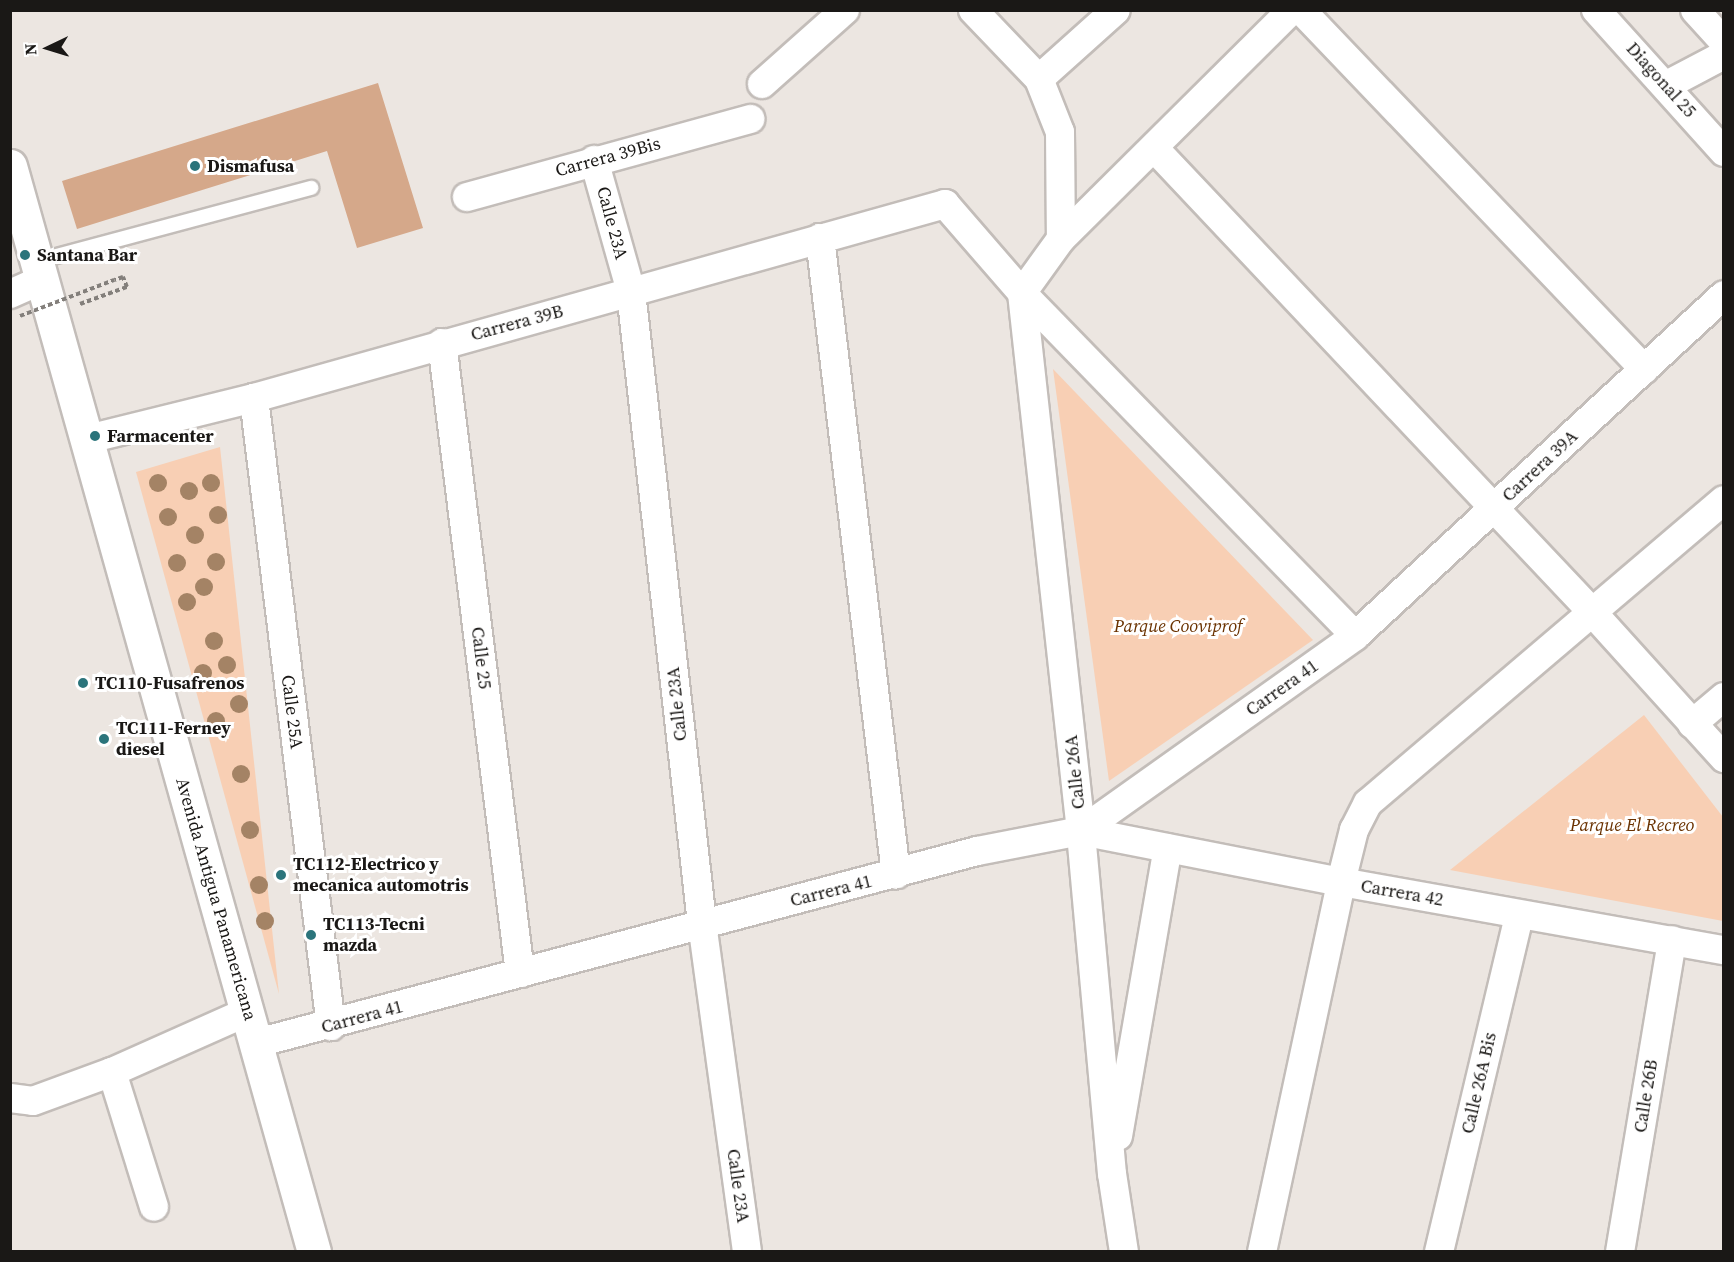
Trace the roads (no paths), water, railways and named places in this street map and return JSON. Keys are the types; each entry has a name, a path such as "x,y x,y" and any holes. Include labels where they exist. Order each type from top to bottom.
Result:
{"main road":[{"name":"Avenida Antigua Panamericana","path":"10,166 54,314 314,1251"}],"street":[{"path":"762,84 845,10"},
{"path":"973,10 1040,79 1060,132 1061,239"},
{"path":"1040,79 1116,10"},
{"path":"1292,10 1155,149 1061,239 1022,293 1355,636"},
{"path":"1301,10 1644,369"},
{"name":"Diagonal 25","path":"1596,10 1667,85 1724,152"},
{"path":"1695,10 1724,42"},
{"path":"1667,85 1724,56"},
{"name":"Carrera 39Bis","path":"468,197 594,160 750,119"},
{"path":"1155,149 1592,612 1724,758"},
{"name":"Calle 23A","path":"594,160 631,292 702,924 747,1251"},
{"name":"Carrera 39B","path":"88,440 254,398 442,343 945,204 1022,293"},
{"path":"820,238 896,874"},
{"path":"15,305 41,270"},
{"name":"Calle 26A","path":"1022,293 1081,831 1112,1174 1124,1251"},
{"name":"Carrera 39A","path":"1355,636 1724,295"},
{"name":"Calle 25","path":"442,343 520,973"},
{"name":"Calle 25A","path":"254,398 331,1026"},
{"path":"1262,1251 1341,882 1354,830 1368,803 1724,500"},
{"name":"Carrera 41","path":"257,1043 331,1026 977,851 1081,831 1355,636"},
{"path":"1692,724 1724,696"},
{"name":"Carrera 42","path":"1081,831 1519,915 1724,950"},
{"path":"1112,1174 1168,848"},
{"name":"Calle 26A Bis","path":"1439,1251 1519,915"},
{"name":"Calle 26B","path":"1620,1251 1672,940"},
{"path":"10,1098 33,1101 112,1072 247,1012"},
{"path":"112,1072 154,1207"}],"lane":[{"path":"41,270 311,188"}],"place":[{"name":"Dismafusa","path":"195,166"},
{"name":"Santana Bar","path":"25,255"},
{"name":"Farmacenter","path":"95,436"},
{"name":"TC110-Fusafrenos","path":"83,683"},
{"name":"TC111-Ferney diesel","path":"104,739"},
{"name":"TC112-Electrico y mecanica automotris","path":"281,875"},
{"name":"TC113-Tecni mazda","path":"311,935"}],"park label":[{"name":"Parque Cooviprof","path":"1178,626"},
{"name":"Parque El Recreo","path":"1632,825"}]}
